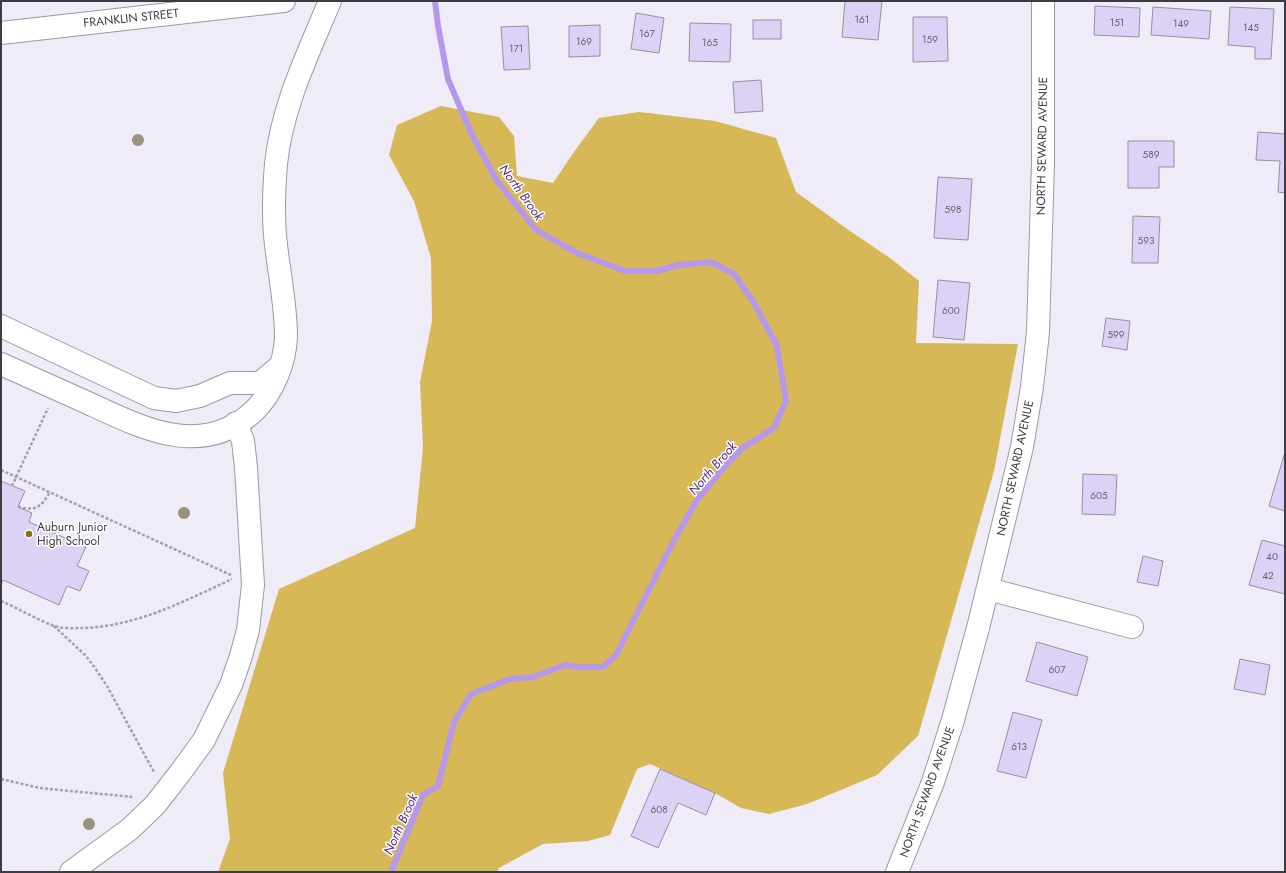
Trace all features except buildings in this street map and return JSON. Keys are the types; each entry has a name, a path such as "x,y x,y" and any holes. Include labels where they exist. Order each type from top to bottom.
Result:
{"street":[{"name":"FRANKLIN STREET","path":"1,33 252,3 284,1"},
{"path":"1,364 130,422 155,431 174,435 207,435 220,431 250,414 263,401 271,388 279,367 286,338 285,309 275,234 274,214 279,138 298,76 330,1"},
{"name":"NORTH SEWARD AVENUE","path":"897,872 933,782 947,741 988,589 1022,447 1032,387 1038,332 1043,162 1043,1"},
{"path":"1,326 154,398 176,401 200,396 230,383 260,383 279,367"},
{"path":"71,872 130,829 162,796 204,740 231,685 248,630 253,586 243,441 236,423"},
{"path":"988,589 1132,627"}],"path":[{"path":"12,486 57,389"},
{"path":"1,470 236,577 181,603 135,620 100,627 73,628 54,626"},
{"path":"18,506 30,510 38,507 45,501 50,492"},
{"path":"1,601 54,626 86,656 107,686 162,796"},
{"path":"1,779 40,788 162,796"}],"shaded area":[{"path":"441,106 499,117 514,136 517,176 553,183 599,118 639,112 715,121 776,138 796,192 890,258 919,281 916,343 1018,344 994,471 918,736 877,775 807,804 769,814 741,808 715,793 650,764 637,769 610,835 588,841 543,844 499,868 497,872 218,872 230,839 223,773 279,589 415,528 423,448 420,382 432,321 431,258 414,201 389,155 397,125"}],"waterway":[{"name":"North Brook","path":"391,872 423,795 438,786 454,722 471,694 510,679 533,677 566,665 577,667 603,667 616,655 673,542 697,500 741,449 774,428 786,401 777,346 753,301 734,274 711,262 679,265 656,271 625,271 577,253 536,230 497,181 472,135 448,79 435,1"}],"place":[{"name":"Auburn Junior High School","path":"29,534"}]}
